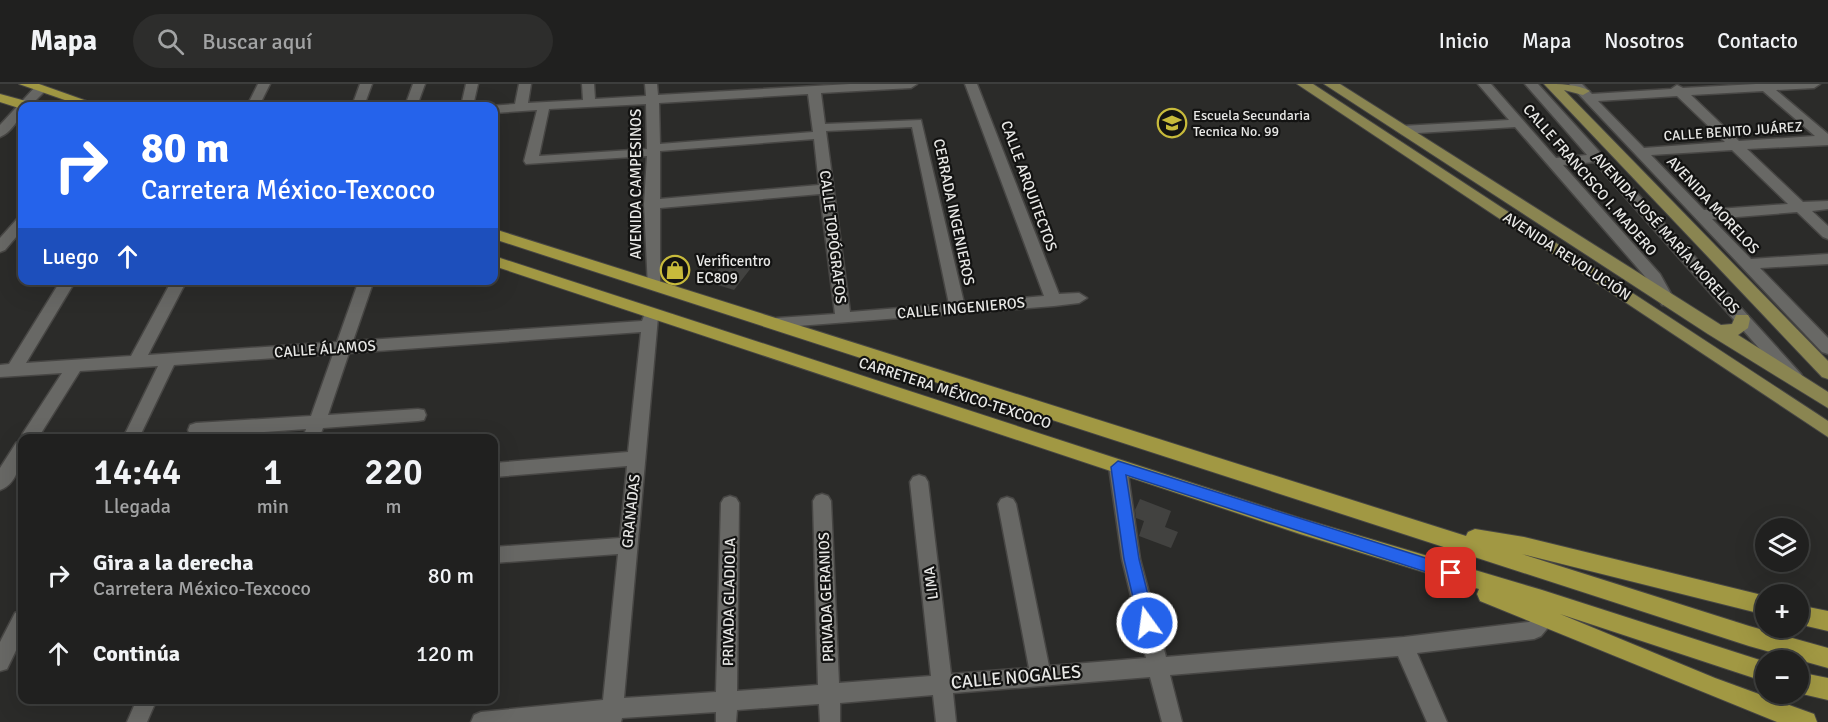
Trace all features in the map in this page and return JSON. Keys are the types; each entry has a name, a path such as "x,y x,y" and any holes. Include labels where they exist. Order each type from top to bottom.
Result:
{"highway":[{"path":"26,84 43,86 84,102"},
{"path":"0,98 18,104"},
{"name":"CARRETERA MÉXICO-TEXCOCO","path":"498,235 1400,525"},
{"name":"CARRETERA MÉXICO-TEXCOCO","path":"498,263 650,320 1405,560"},
{"path":"1400,525 1524,546 1755,603"},
{"path":"1400,525 1749,636 1828,658"},
{"path":"1405,560 1806,722"},
{"path":"1405,560 1542,599 1755,668"},
{"path":"1809,617 1828,621"},
{"path":"1809,685 1828,689"}],"main road":[{"name":"AVENIDA REVOLUCIÓN","path":"1304,84 1828,430"},
{"name":"AVENIDA REVOLUCIÓN","path":"1331,84 1667,301 1828,401"},
{"name":"AVENIDA JOSÉ MARÍA MORELOS","path":"1551,84 1828,372"},
{"path":"1559,84 1582,91"},
{"path":"1714,330 1730,332 1740,328 1742,319"}],"street":[{"path":"255,102 264,84"},
{"path":"359,102 366,84"},
{"path":"412,102 419,84"},
{"path":"468,102 472,84"},
{"path":"521,107 525,84"},
{"path":"588,84 589,103"},
{"path":"498,109 589,103 651,91 771,88 814,90 911,84"},
{"name":"CALLE ARQUITECTOS","path":"971,84 1053,300"},
{"name":"CALLE FRANCISCO I. MADERO","path":"1484,84 1655,278 1667,301"},
{"name":"AVENIDA JOSÉ MARÍA MORELOS","path":"1531,84 1800,384"},
{"path":"1582,91 1814,84"},
{"path":"1764,85 1827,140"},
{"path":"28,102 43,86"},
{"path":"1676,88 1828,234"},
{"name":"CALLE TOPÓGRAFOS","path":"777,324 843,318 814,90"},
{"name":"AVENIDA CAMPESINOS","path":"651,91 654,150 651,204 653,284"},
{"name":"AVENIDA MORELOS","path":"1582,91 1828,348"},
{"path":"544,105 531,161 818,132"},
{"path":"0,133 18,113"},
{"name":"CERRADA INGENIEROS","path":"818,132 917,123 958,309"},
{"path":"1402,130 1518,123"},
{"name":"CALLE BENITO JUÁREZ","path":"1640,152 1827,140"},
{"path":"1554,162 1599,158"},
{"path":"651,204 827,189"},
{"path":"1700,214 1828,205"},
{"path":"0,247 18,227"},
{"path":"1746,264 1828,259"},
{"path":"4,371 65,285"},
{"path":"136,362 177,285"},
{"path":"314,430 365,285"},
{"name":"CALLE INGENIEROS","path":"843,318 1079,298"},
{"name":"CALLE ÁLAMOS","path":"4,371 343,347 650,320"},
{"name":"GRANADAS","path":"611,715 650,320"},
{"path":"133,434 169,359"},
{"path":"32,434 75,366"},
{"path":"196,430 314,430 418,415"},
{"path":"0,483 18,454"},
{"path":"498,470 637,458"},
{"path":"1118,467 1131,559 1172,722"},
{"name":"LIMA","path":"919,482 946,722"},
{"name":"PRIVADA GERANIOS","path":"822,501 830,722"},
{"name":"PRIVADA GLADIOLA","path":"727,712 730,503"},
{"path":"1007,504 1041,676"},
{"path":"498,555 628,545"},
{"name":"CALLE NOGALES","path":"482,722 727,712 829,694 1404,646 1534,630 1546,618"},
{"path":"0,662 18,627"},
{"path":"1404,646 1437,722"},
{"path":"137,722 145,704"}],"building":[{"path":"726,260 751,268 734,290 708,282"},
{"path":"1140,499 1171,511 1165,527 1178,532 1171,548 1139,536 1144,521 1136,518 1135,510"}],"place":[{"name":"Escuela Secundaria Tecnica No. 99","path":"1172,123"},
{"name":"Verificentro EC809","path":"675,270"}],"route":[{"path":"1147,623 1131,559 1118,467 1451,573"}]}
